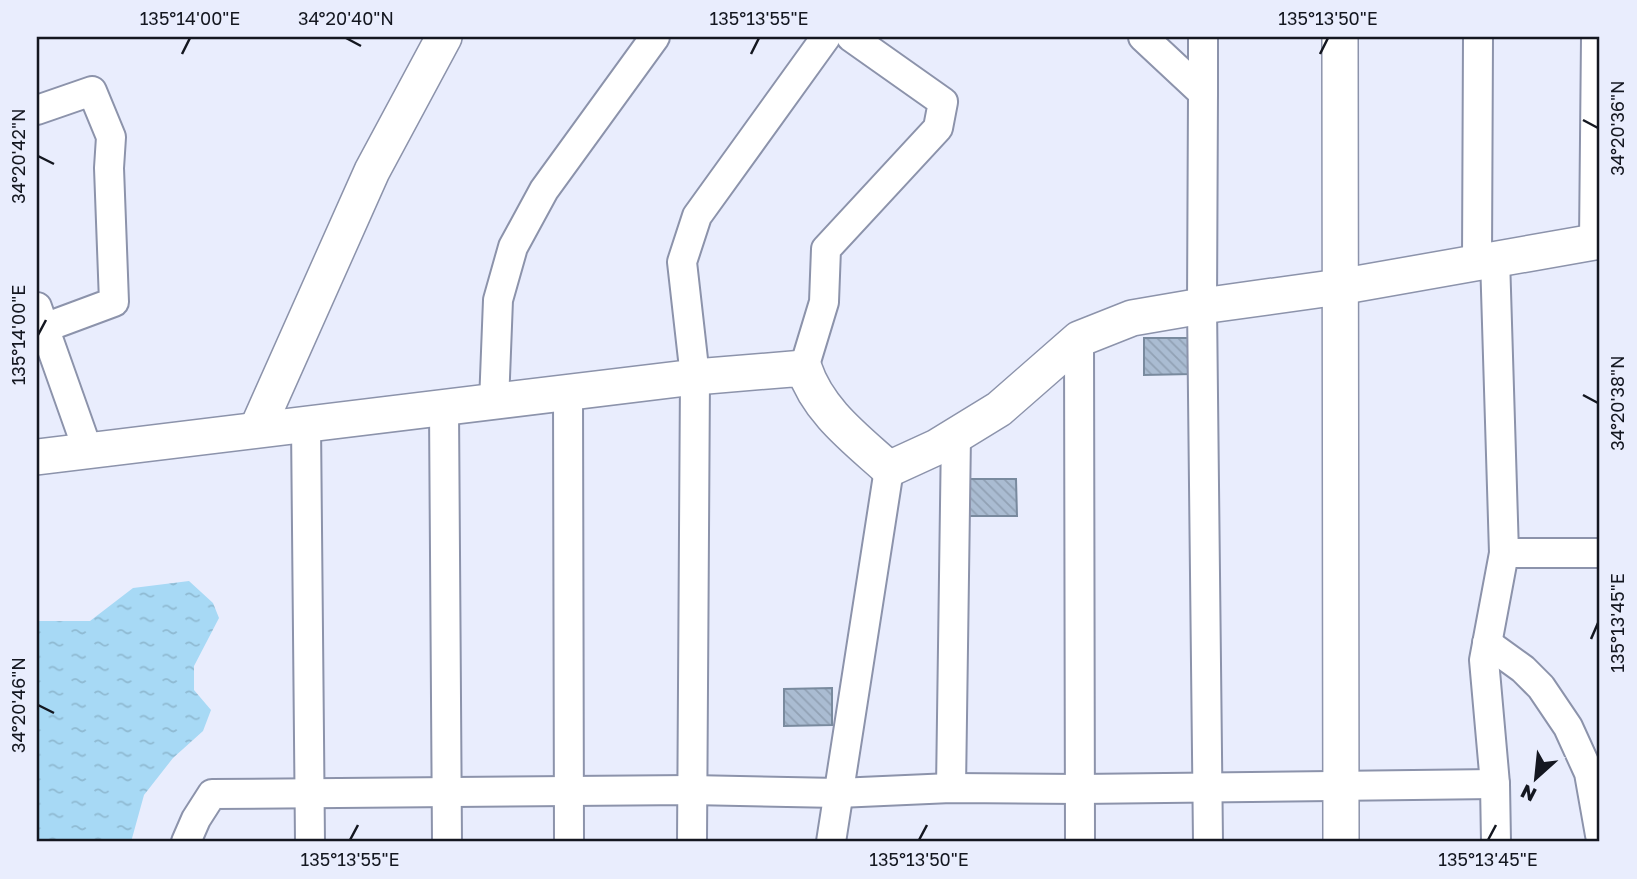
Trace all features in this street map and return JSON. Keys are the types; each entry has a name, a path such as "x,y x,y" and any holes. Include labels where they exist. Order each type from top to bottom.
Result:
{"street":[{"path":"257,429 372,171 444,37"},
{"path":"494,402 498,300 513,247 544,190 656,37"},
{"path":"692,842 695,377 682,262 697,216 826,37"},
{"path":"851,37 943,103 938,128 826,249 824,302 804,368 819,399 835,420 889,469"},
{"path":"1143,37 1203,93"},
{"path":"1203,37 1202,306 1208,842"},
{"path":"1340,37 1341,842"},
{"path":"1478,37 1486,259 1504,554 1484,660 1495,784 1496,842"},
{"path":"889,469 956,435 999,409 1079,339 1132,318 1339,287 1597,241 1596,37"},
{"path":"37,110 92,91 111,137 114,302 41,318 88,451"},
{"path":"1079,339 1080,842"},
{"path":"37,457 695,377 804,368"},
{"path":"568,393 569,842"},
{"path":"444,408 447,842"},
{"path":"306,424 310,842"},
{"path":"951,788 956,435"},
{"path":"831,842 889,469"},
{"path":"1504,554 1600,553"},
{"path":"1487,643 1523,669 1541,687 1567,727 1589,773 1600,835"},
{"path":"186,842 196,819 212,794 691,790 838,793 951,788 1495,784"}],"water":[{"path":"189,581 213,603 219,618 194,666 194,690 211,710 203,731 173,758 144,795 131,842 37,842 37,621 90,621 133,588"}],"building":[{"path":"1144,338 1191,338 1191,374 1144,375"},
{"path":"969,479 1016,479 1017,516 969,516"},
{"path":"832,688 832,725 784,726 784,689"}]}
